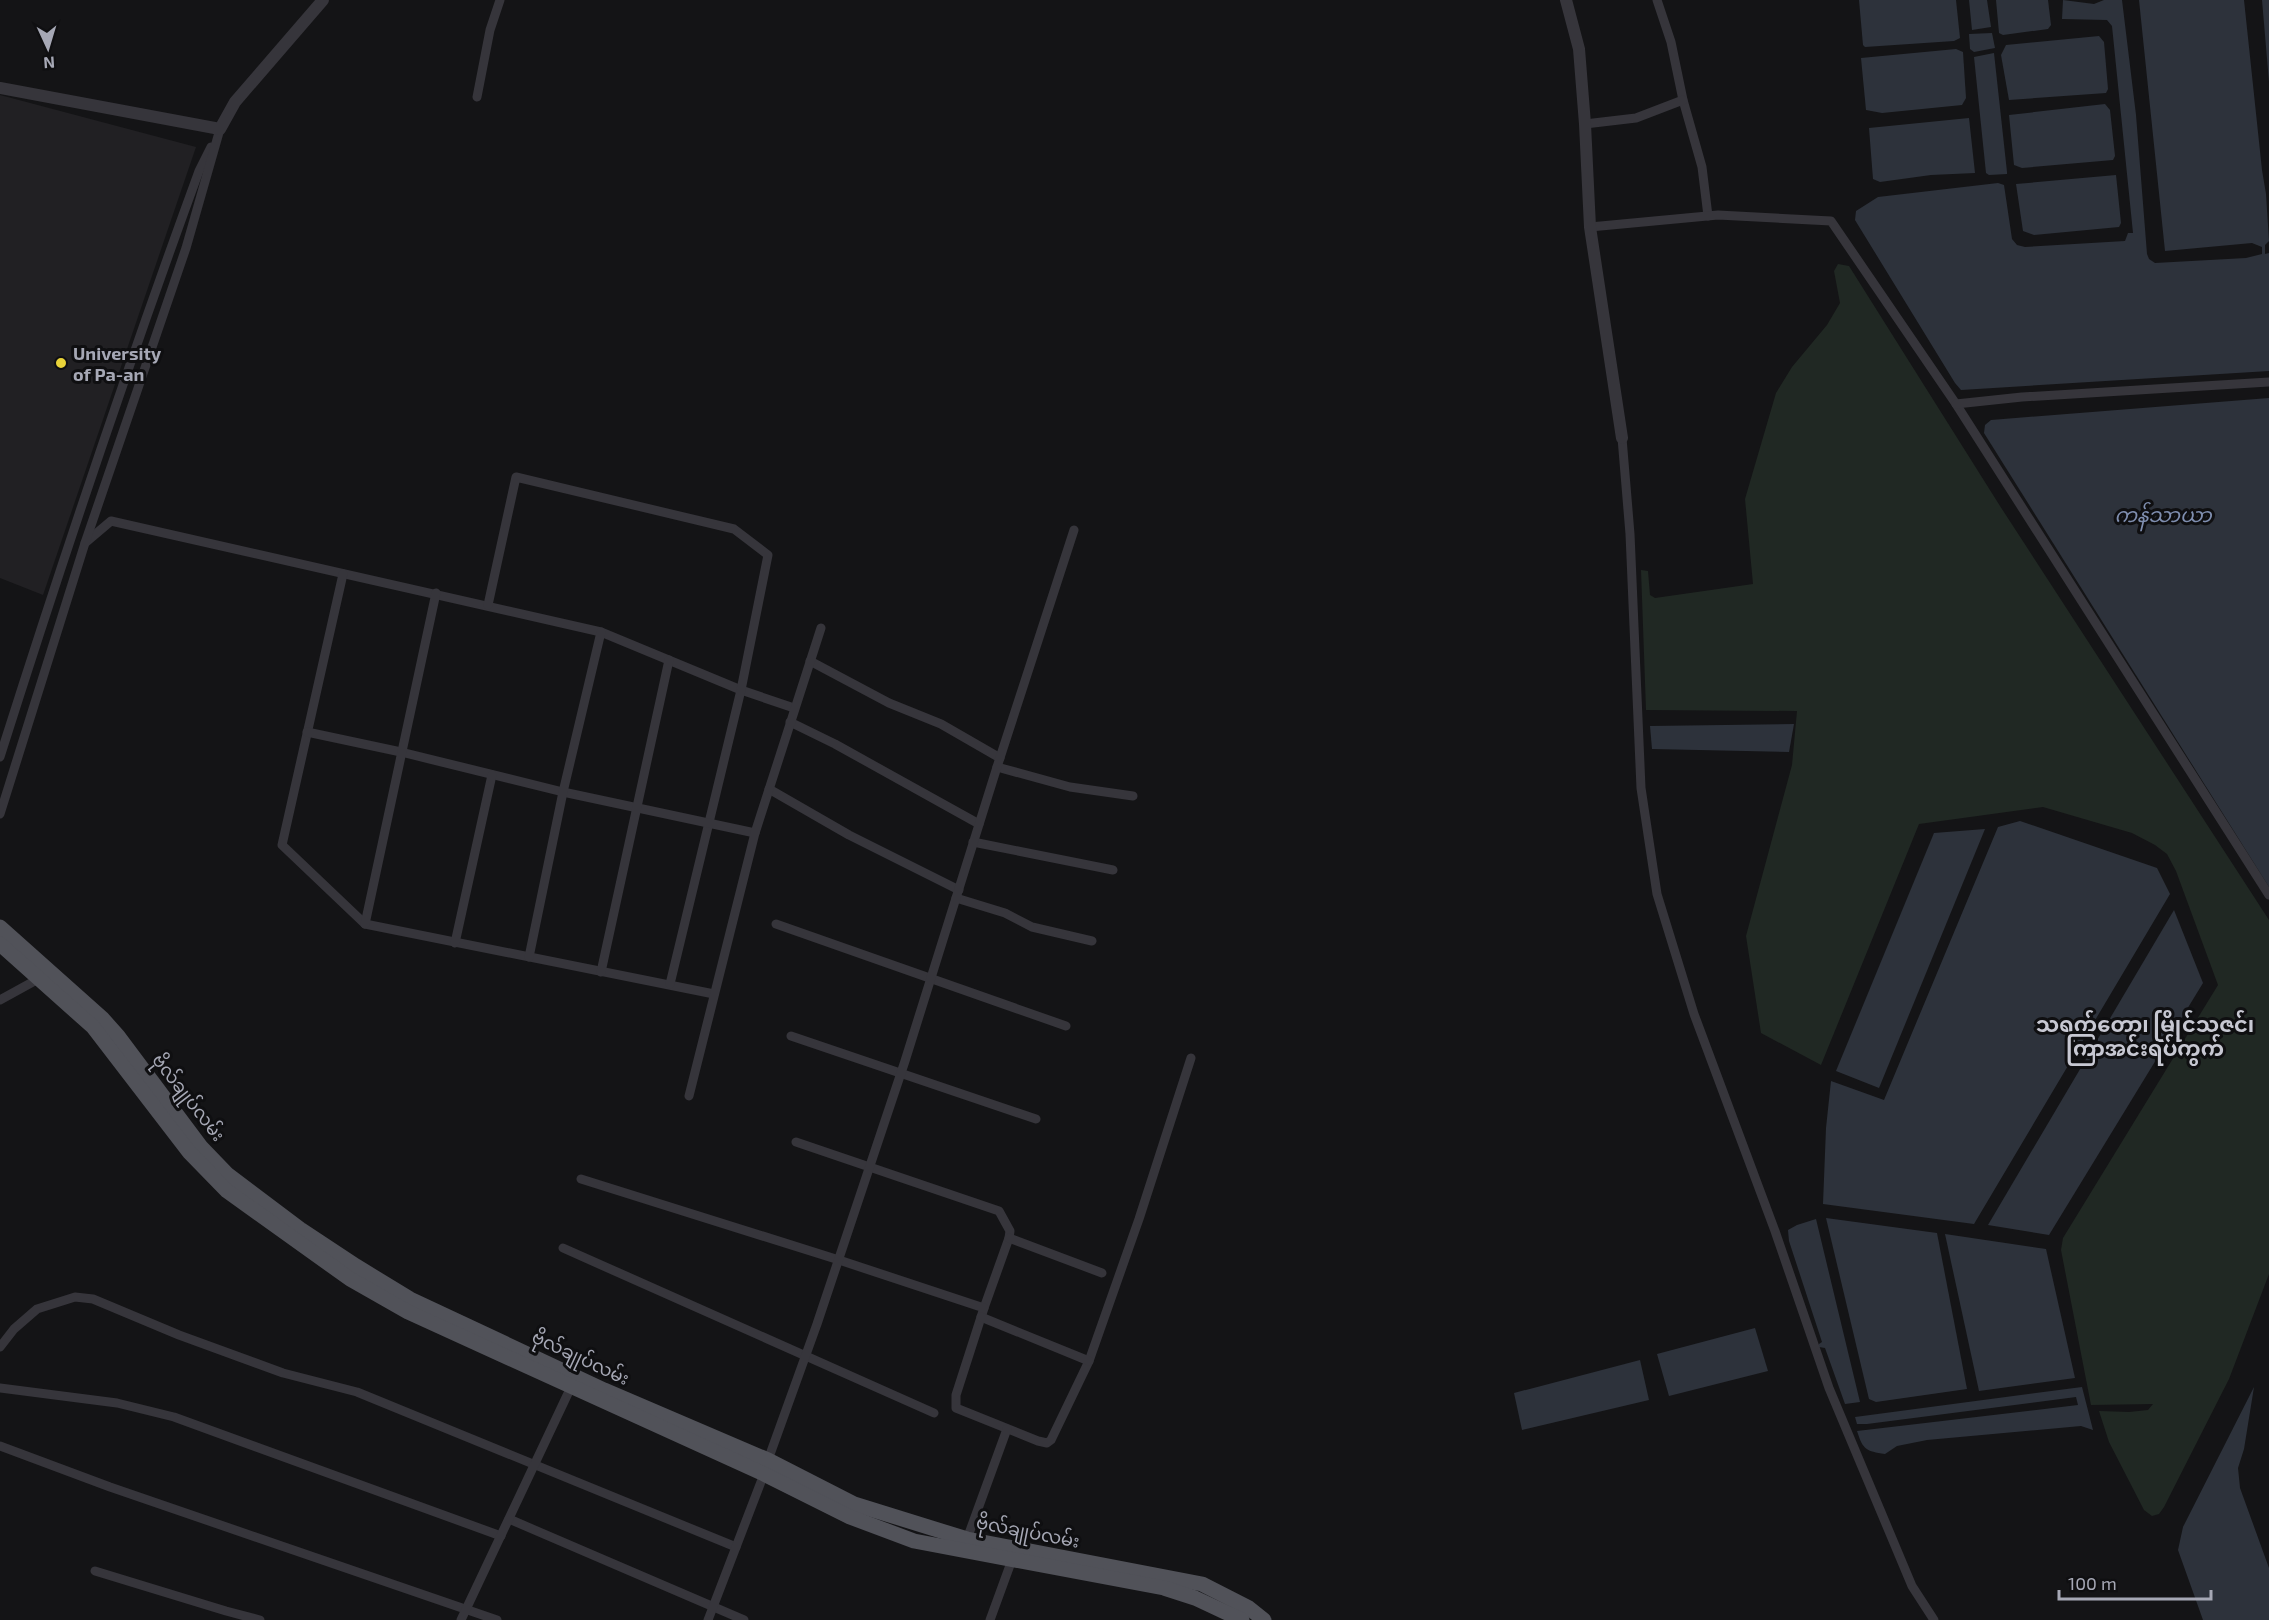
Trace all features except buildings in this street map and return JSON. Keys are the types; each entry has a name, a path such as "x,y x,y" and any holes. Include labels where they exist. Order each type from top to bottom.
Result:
{"main road":[{"name":"ဗိုလ်ချုပ်လမ်း","path":"0,927 102,1018 201,1147 227,1174 300,1229 410,1299 766,1467 850,1517 914,1542 1202,1584 1249,1608 1264,1620"},
{"name":"ဗိုလ်ချုပ်လမ်း","path":"0,944 93,1027 189,1152 227,1191 350,1279 408,1312 571,1386 854,1504 1014,1555 1164,1588 1195,1598 1242,1620"}],"street":[{"path":"0,757 39,634 199,171 236,102 323,0"},
{"path":"477,97 490,30 500,0"},
{"path":"1566,0 1579,49 1586,124 1590,227 1622,438 1630,534 1641,788 1657,894 1694,1014 1775,1231 1828,1388 1912,1586 1934,1620"},
{"path":"1657,0 1671,42 1683,100 1702,167 1708,216"},
{"path":"0,88 220,129"},
{"path":"1586,124 1636,118 1683,100"},
{"path":"0,814 53,639 186,248 220,129"},
{"path":"1590,227 1708,216 1831,221 1956,404 2269,896"},
{"path":"173,244 186,248"},
{"path":"1956,404 2022,397 2269,382"},
{"path":"488,606 516,477 734,529 768,555 741,690 670,984"},
{"path":"85,543 111,521 436,593 601,632 741,690 794,708"},
{"path":"708,1620 766,1467 839,1260 901,1075 998,762 1074,530"},
{"path":"343,574 282,845 365,924 714,994"},
{"path":"365,924 436,593"},
{"path":"689,1096 755,833 821,628"},
{"path":"529,957 563,792 601,632"},
{"path":"39,634 53,639"},
{"path":"602,972 669,660"},
{"path":"810,661 889,703 941,724 998,762 1070,787 1133,796"},
{"path":"14,712 29,718"},
{"path":"790,722 835,744 979,824"},
{"path":"307,732 402,752 492,776 755,833"},
{"path":"455,943 492,776"},
{"path":"769,789 957,894 1005,913 1032,927 1092,941"},
{"path":"973,842 1113,870"},
{"path":"776,924 1066,1026"},
{"path":"0,1000 40,978"},
{"path":"791,1036 1036,1119"},
{"path":"796,1142 999,1211 1010,1231 1009,1238 956,1395 956,1408 1038,1442 1047,1443 1051,1440 1089,1361 1139,1219 1191,1058"},
{"path":"581,1179 839,1260 983,1313 1089,1361"},
{"path":"1009,1238 1102,1273"},
{"path":"563,1248 934,1413"},
{"path":"0,1347 14,1329 38,1310 65,1299 84,1296 179,1335 283,1373 357,1392 736,1547"},
{"path":"461,1620 571,1386"},
{"path":"0,1388 117,1403 174,1417 501,1536"},
{"path":"967,1539 1007,1429"},
{"path":"0,1446 110,1487 497,1620"},
{"path":"509,1519 744,1620"},
{"path":"990,1620 1014,1555"},
{"path":"94,1571 260,1620"}],"shaded area":[{"name":"University of Pa-an","path":"0,95 196,147 43,595 0,578"},
{"path":"1838,264 1849,266 2000,506 2269,920 2269,1274 2229,1379 2164,1507 2159,1514 2152,1516 2144,1510 2109,1442 2099,1411 2148,1410 2153,1404 2091,1405 2061,1250 2063,1238 2218,985 2176,871 2167,854 2132,833 2043,807 1919,824 1821,1065 1761,1033 1746,936 1792,765 1797,711 1646,710 1641,570 1648,571 1650,595 1655,598 1753,584 1745,499 1776,393 1792,367 1827,325 1840,303 1834,271"}],"water":[{"path":"1859,0 1956,0 1960,38 1954,41 1865,47"},
{"path":"1969,0 1987,0 1991,27 1972,30"},
{"path":"1996,0 2048,0 2051,25 2048,29 2003,35 1999,33"},
{"path":"2063,0 2094,4 2104,0 2122,0 2136,115 2147,254 2149,259 2155,263 2246,258 2262,254 2262,247 2252,243 2165,251 2139,0 2244,0 2266,194 2269,241 2265,245 2265,254 2269,253 2269,371 1961,390 1855,220 1856,211 1878,197 1998,183 2004,185 2012,239 2017,245 2025,247 2125,241 2128,233 2133,233 2112,26 2107,20 2062,19"},
{"path":"2262,0 2269,0 2269,82"},
{"path":"1992,33 1995,48 1974,52 1970,49 1969,34"},
{"path":"2099,36 2104,42 2108,89 2106,93 2009,100 2001,55 2006,45"},
{"path":"1956,49 1963,52 1966,98 1962,105 1882,113 1866,110 1861,58"},
{"path":"1994,53 2007,174 1989,175 1986,173 1974,57"},
{"path":"2105,104 2110,110 2115,156 2113,160 2022,168 2014,165 2009,115"},
{"path":"1969,118 1975,173 1931,175 1880,182 1873,179 1869,128"},
{"path":"2116,175 2121,223 2119,227 2034,235 2023,231 2016,184"},
{"name":"ကန်သာယာ","path":"2269,398 2269,887 1984,433 1985,425 1991,420"},
{"path":"1794,724 1789,752 1652,749 1650,726"},
{"path":"2020,821 2157,868 2170,894 1974,1224 1823,1204 1826,1128 1831,1081 1884,1100 1998,827"},
{"path":"1985,829 1879,1088 1836,1071 1934,833"},
{"path":"2174,910 2203,983 2049,1235 1988,1225"},
{"path":"1826,1218 1937,1233 1967,1389 1876,1402 1869,1399"},
{"path":"1816,1219 1860,1402 1845,1404 1825,1348 1819,1347 1822,1342 1789,1241 1788,1230"},
{"path":"1945,1234 2046,1249 2075,1378 1979,1391"},
{"path":"1755,1328 1768,1371 1669,1396 1657,1354"},
{"path":"1640,1360 1649,1400 1522,1430 1514,1393"},
{"path":"2082,1387 2093,1430 2081,1426 1927,1440 1897,1446 1885,1454 1873,1452 1863,1446 1857,1431 2078,1405 2076,1397 1867,1424 1857,1424 1855,1417"},
{"path":"2254,1387 2244,1449 2238,1468 2240,1488 2269,1568 2269,1620 2203,1620 2178,1550 2183,1527"}],"place":[{"name":"University of Pa-an","path":"61,363"}],"district":[{"name":"သရက်တော၊ မြိုင်သဇင်၊ ကြာအင်းရပ်ကွက်","path":"2145,1035"}]}
